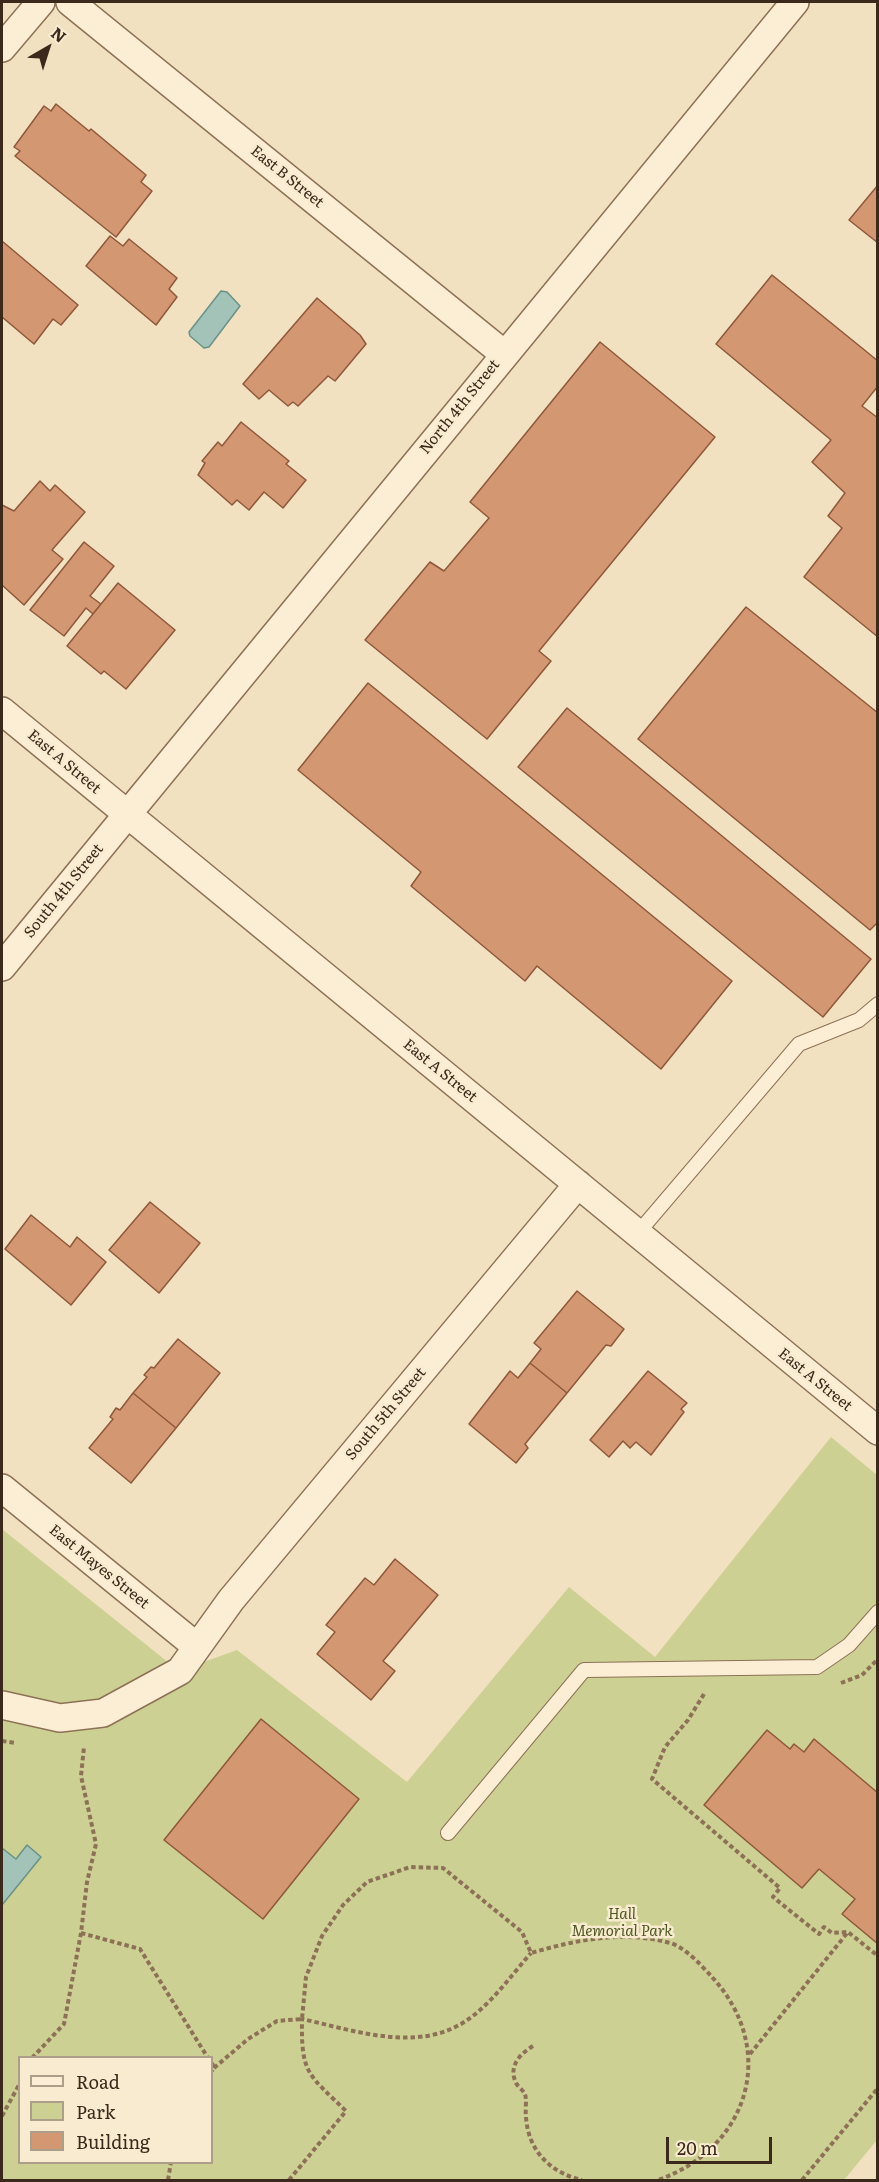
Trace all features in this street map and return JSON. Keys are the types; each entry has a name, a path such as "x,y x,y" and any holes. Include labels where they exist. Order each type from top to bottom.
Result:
{"street":[{"path":"2,48 40,2"},
{"name":"East B Street","path":"70,2 504,354"},
{"name":"North 4th Street","path":"126,813 795,2"},
{"name":"East A Street","path":"2,711 878,1431"},
{"name":"South 4th Street","path":"2,967 126,813"},
{"name":"South 5th Street","path":"2,1705 60,1718 103,1713 180,1671 231,1600 578,1184"},
{"name":"East Mayes Street","path":"2,1488 196,1646"}],"lane":[{"path":"638,1233 799,1044 859,1020 878,1004"},
{"path":"448,1833 584,1670 817,1667 849,1645 878,1612"}],"path":[{"path":"834,1684 862,1675 878,1659"},
{"path":"711,1692 703,1695 688,1720 665,1747 652,1779 780,1888 773,1897 819,1934 824,1926 832,1933 848,1932 878,1956"},
{"path":"2,1741 20,1744"},
{"path":"34,2056 64,2024 81,1934 87,1882 96,1844 81,1776 84,1745 73,1746"},
{"path":"289,2181 346,2111 309,2074 301,2051 306,1977 322,1936 343,1905 368,1882 410,1867 443,1868 522,1932 531,1953"},
{"path":"750,2054 848,1932"},
{"path":"81,1934 140,1949 207,2056"},
{"path":"213,2066 248,2039 277,2021 302,2019 381,2037 421,2036 452,2029 484,2007 531,1953 576,1940 615,1937 672,1943 700,1964 725,1991 741,2019 750,2054 746,2087 736,2118 712,2149 683,2172 658,2181"},
{"path":"533,2046 518,2058 514,2076 517,2085 525,2094 528,2137 544,2161 566,2176 582,2181"},
{"path":"2,2116 18,2087"},
{"path":"802,2181 878,2088"},
{"path":"168,2181 171,2164"}],"green space":[{"name":"Hall Memorial Park","path":"831,1437 877,1475 877,2140 844,2180 2,2180 2,1529 179,1671 237,1650 407,1782 569,1587 655,1657"}],"water":[{"path":"221,291 227,292 240,306 209,347 204,348 190,336 189,332"},
{"path":"27,1845 41,1857 2,1905 2,1848 16,1859"}],"building":[{"path":"56,104 89,131 91,129 146,175 141,182 152,191 116,237 15,156 20,151 14,147 44,106 51,111"},
{"path":"878,185 878,243 849,220"},
{"path":"110,236 123,246 129,239 177,278 169,289 177,297 156,325 86,266"},
{"path":"2,241 78,305 61,325 53,319 34,344 2,317"},
{"path":"772,275 878,361 878,386 862,406 878,418 878,637 804,577 842,528 828,516 845,493 812,462 831,440 716,344"},
{"path":"317,298 360,335 366,344 335,381 328,376 298,406 293,402 288,406 269,390 259,399 243,384"},
{"path":"600,342 715,437 539,651 551,661 487,739 365,640 430,562 444,571 489,518 470,502"},
{"path":"241,422 289,461 286,464 306,480 283,508 264,492 249,510 237,500 232,505 198,475 205,463 202,461 218,442 222,446"},
{"path":"40,481 50,491 55,485 85,512 52,550 63,559 24,605 2,585 2,505 14,511"},
{"path":"84,542 114,566 90,596 101,604 93,614 86,608 64,636 30,610"},
{"path":"118,583 175,630 126,689 104,671 101,674 67,646"},
{"path":"746,607 878,713 878,922 870,930 638,739"},
{"path":"368,683 732,981 661,1069 537,966 525,981 411,886 421,872 298,770"},
{"path":"567,708 871,959 823,1017 518,767"},
{"path":"150,1202 200,1243 159,1293 109,1250"},
{"path":"31,1215 70,1247 77,1237 106,1262 71,1305 5,1249"},
{"path":"577,1291 624,1329 611,1346 606,1345 567,1393 530,1363 541,1349 534,1343"},
{"path":"178,1339 220,1373 176,1428 133,1393 147,1377 144,1375 151,1367 154,1368"},
{"path":"530,1363 567,1393 525,1444 528,1448 516,1463 469,1424 510,1371 518,1378"},
{"path":"648,1371 687,1403 681,1409 684,1412 651,1455 636,1442 630,1448 623,1441 609,1457 590,1440"},
{"path":"133,1393 176,1428 131,1483 89,1448 113,1419 110,1417 116,1408 120,1410"},
{"path":"395,1559 438,1595 383,1661 395,1671 371,1700 317,1654 335,1632 326,1625 365,1578 374,1585"},
{"path":"261,1719 359,1799 263,1919 164,1840"},
{"path":"767,1730 790,1749 794,1744 804,1752 814,1739 878,1793 878,1944 842,1914 855,1899 819,1869 802,1888 704,1805"}]}
